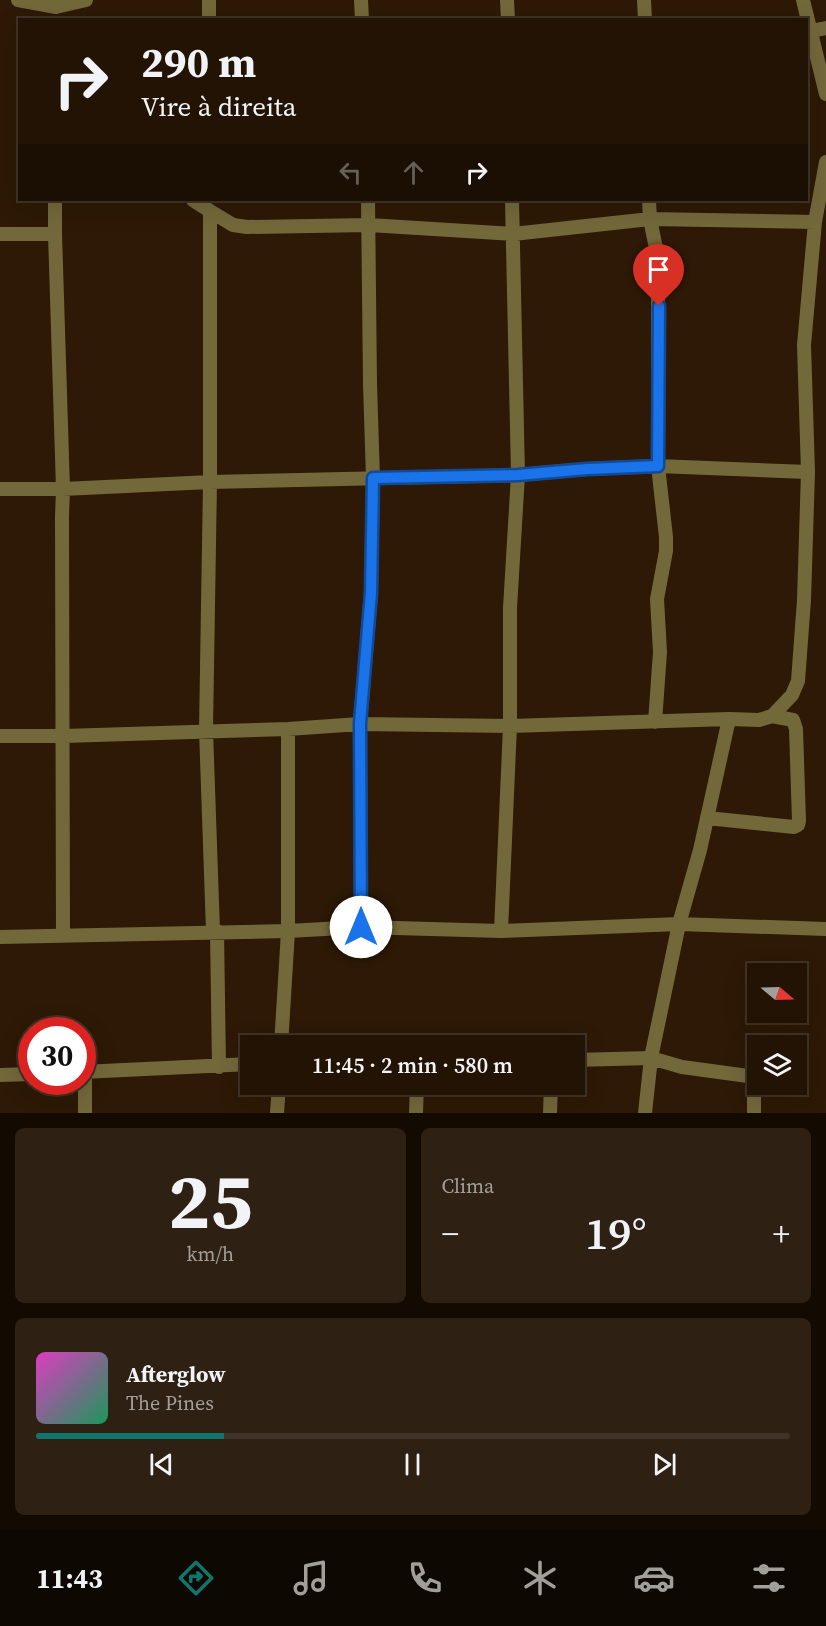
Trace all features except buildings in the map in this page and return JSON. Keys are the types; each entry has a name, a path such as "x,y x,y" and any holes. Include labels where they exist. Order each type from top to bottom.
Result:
{"street":[{"path":"18,0 56,13 86,0"},
{"path":"209,0 209,18"},
{"path":"361,0 362,18"},
{"path":"507,0 508,18"},
{"path":"644,0 645,18"},
{"path":"803,0 808,18"},
{"path":"808,20 826,94"},
{"path":"811,32 826,28"},
{"path":"772,716 792,695 798,681 804,600 808,472 804,345 815,222 826,162"},
{"path":"55,201 63,489 63,936"},
{"path":"195,201 233,225 247,227 369,225 513,234 650,219 815,222"},
{"path":"361,927 360,723 371,593 373,478 368,201"},
{"path":"501,931 510,726 510,608 518,475 512,201"},
{"path":"649,201 650,219 658,258 658,466 666,537 666,551 657,598 660,652 655,722"},
{"path":"210,211 210,482 206,730 219,1067"},
{"path":"0,234 55,234"},
{"path":"0,489 518,475 658,466 808,472"},
{"path":"0,736 288,729 360,723 510,726 759,720 772,716 793,720 796,729 798,825 794,827 707,818"},
{"path":"645,1113 651,1058 679,924 707,818 729,719"},
{"path":"282,1035 288,931 288,729"},
{"path":"0,937 288,931 361,927 501,931 679,924 826,929"},
{"path":"585,1060 651,1058 682,1067 748,1076 754,1084 754,1113"},
{"path":"96,1072 240,1065"},
{"path":"0,1075 18,1074"},
{"path":"85,1095 85,1113"},
{"path":"277,1113 278,1095"},
{"path":"416,1113 417,1095"},
{"path":"550,1113 551,1095"}],"route":[{"path":"361,927 360,723 371,593 373,478 518,475 658,466 659,306"}]}
